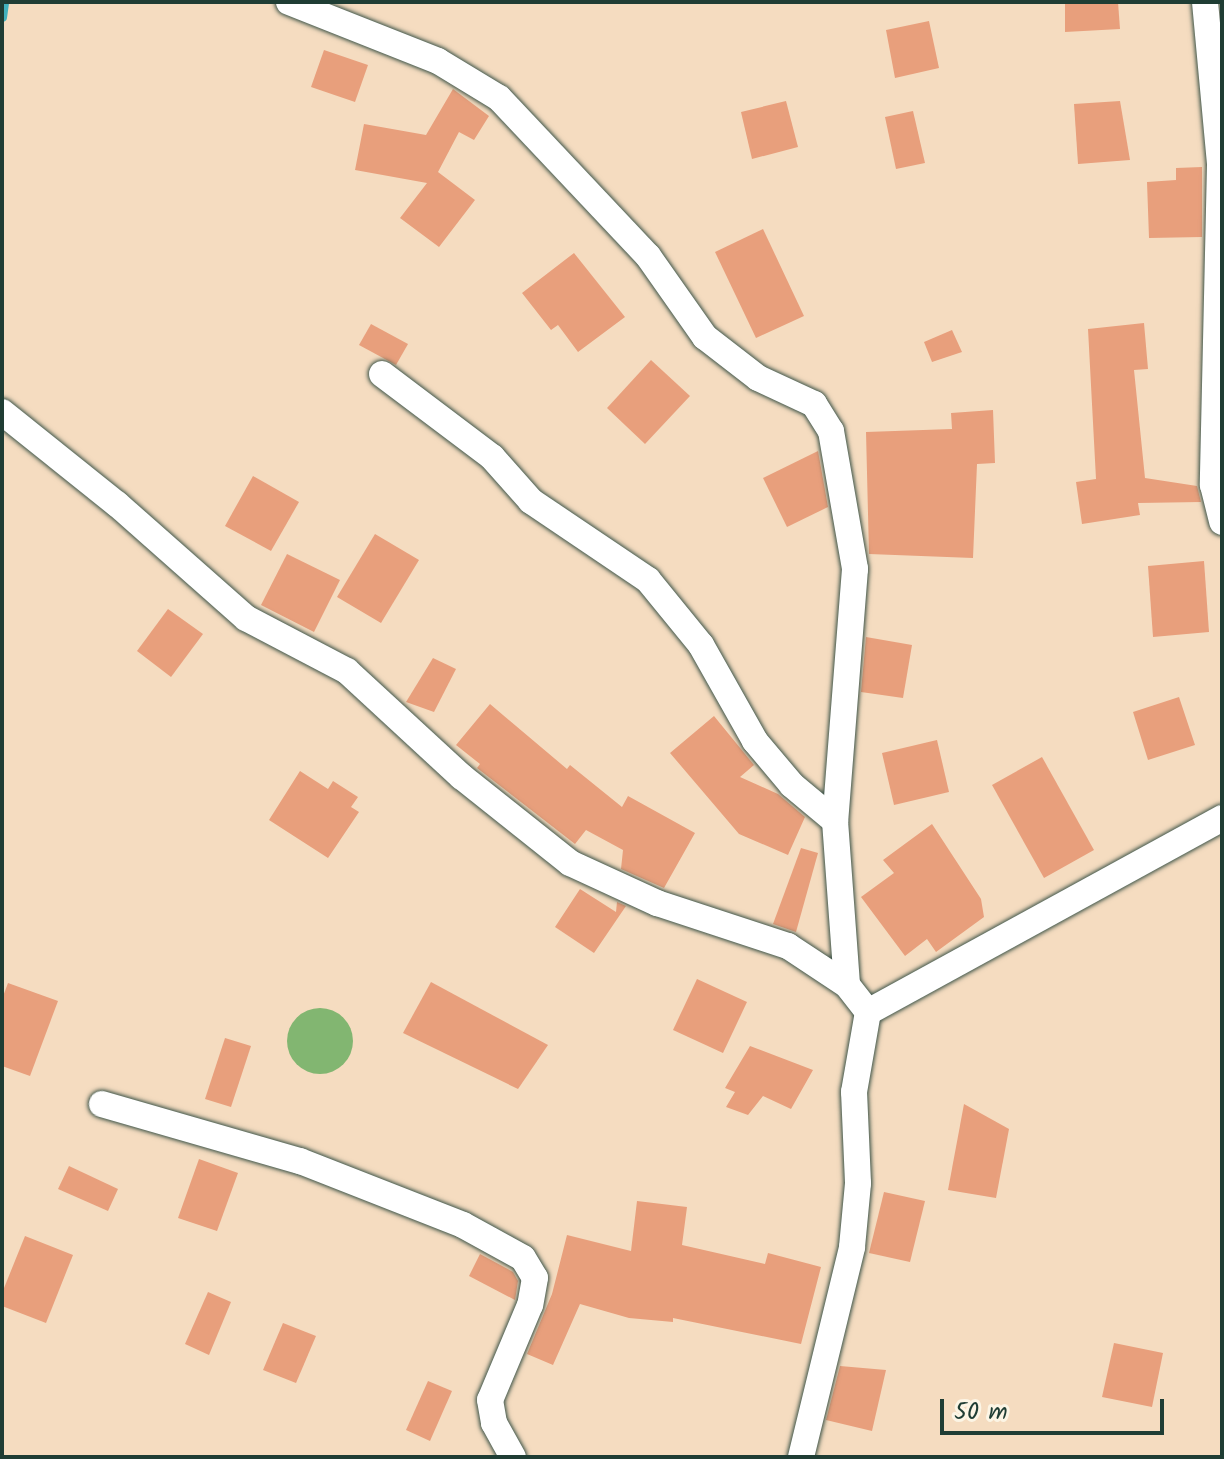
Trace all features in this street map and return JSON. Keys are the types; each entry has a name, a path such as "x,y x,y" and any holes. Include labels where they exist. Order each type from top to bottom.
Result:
{"street":[{"path":"289,2 438,61 499,98 648,256 705,337 758,378 814,404 831,431 855,569 835,821 847,985"},
{"path":"1205,2 1220,165 1220,361 1213,485 1222,522"},
{"path":"382,374 492,457 531,501 648,580 701,645 755,741 792,785 835,821"},
{"path":"2,412 117,504 246,618 347,671 462,777 570,863 657,903 788,946 847,985 868,1012 854,1092 858,1183 852,1247 801,1457"},
{"path":"868,1012 1222,818"},
{"path":"102,1104 300,1161 463,1225 523,1258 535,1278 530,1305 490,1400 494,1423 513,1457"}],"green space":[{"path":"320,1008 343,1018 353,1041 343,1064 320,1074 297,1064 287,1041 297,1018"}],"building":[{"path":"1065,2 1118,2 1120,29 1065,32"},
{"path":"929,21 939,68 895,78 886,30"},
{"path":"324,50 368,65 355,102 311,87"},
{"path":"453,89 489,116 474,140 459,132 438,172 475,200 439,247 400,218 427,183 355,170 364,124 426,135"},
{"path":"786,101 798,147 752,159 741,112"},
{"path":"1120,101 1130,160 1078,164 1074,104"},
{"path":"913,111 925,163 896,169 885,117"},
{"path":"1202,167 1202,237 1149,238 1147,182 1176,180 1176,168"},
{"path":"763,229 804,316 756,338 715,252"},
{"path":"574,253 625,317 578,352 558,325 551,330 522,293"},
{"path":"1144,323 1148,369 1134,370 1145,478 1197,486 1201,502 1138,503 1140,515 1082,524 1076,482 1096,479 1088,329"},
{"path":"371,324 408,344 396,365 359,345"},
{"path":"952,330 962,352 932,362 924,342"},
{"path":"651,360 690,396 645,444 607,408"},
{"path":"993,410 995,463 977,464 973,558 869,554 866,432 952,429 951,413"},
{"path":"818,451 828,507 787,527 763,478"},
{"path":"253,476 299,502 271,551 225,526"},
{"path":"375,534 419,560 381,623 337,597"},
{"path":"287,554 340,580 314,632 261,605"},
{"path":"1204,561 1209,632 1153,637 1148,566"},
{"path":"168,609 203,634 171,677 137,651"},
{"path":"866,637 912,645 903,698 861,692"},
{"path":"433,658 456,669 434,712 406,702"},
{"path":"1179,697 1195,745 1148,760 1133,712"},
{"path":"490,704 567,769 570,765 622,807 628,796 695,833 664,888 621,869 623,850 586,830 575,844 477,768 480,764 456,745"},
{"path":"714,716 754,765 740,777 778,794 805,817 788,855 739,834 670,753"},
{"path":"937,740 949,792 894,805 882,753"},
{"path":"1042,757 1094,850 1044,878 992,785"},
{"path":"300,771 328,789 333,781 358,797 351,807 359,812 328,858 269,820"},
{"path":"932,824 981,899 984,917 936,952 927,939 905,956 861,897 894,873 883,860"},
{"path":"801,848 818,853 796,932 773,924"},
{"path":"580,889 616,912 617,902 626,906 594,953 555,927"},
{"path":"697,979 747,1002 723,1053 673,1030"},
{"path":"431,982 548,1045 518,1089 403,1033"},
{"path":"8,983 58,1001 30,1076 2,1066 2,999"},
{"path":"225,1038 251,1046 231,1107 205,1099"},
{"path":"750,1046 813,1070 791,1109 763,1096 748,1115 726,1107 735,1092 725,1088"},
{"path":"964,1104 1009,1129 996,1198 948,1190"},
{"path":"199,1159 238,1173 217,1231 178,1218"},
{"path":"69,1166 118,1189 108,1211 58,1189"},
{"path":"884,1192 925,1201 910,1262 869,1253"},
{"path":"637,1201 687,1207 682,1245 765,1264 768,1253 821,1267 801,1344 673,1318 673,1322 629,1318 580,1304 553,1365 527,1354 552,1294 567,1235 631,1251"},
{"path":"25,1236 73,1255 46,1323 2,1306 2,1293"},
{"path":"480,1254 513,1272 518,1281 515,1300 469,1276"},
{"path":"208,1292 231,1302 209,1355 185,1344"},
{"path":"283,1323 316,1336 296,1383 263,1370"},
{"path":"1114,1343 1163,1353 1152,1407 1102,1397"},
{"path":"840,1366 886,1370 872,1431 826,1420"},
{"path":"428,1381 452,1391 430,1441 406,1430"}],"waterway":[{"path":"2,17 4,2"}]}
